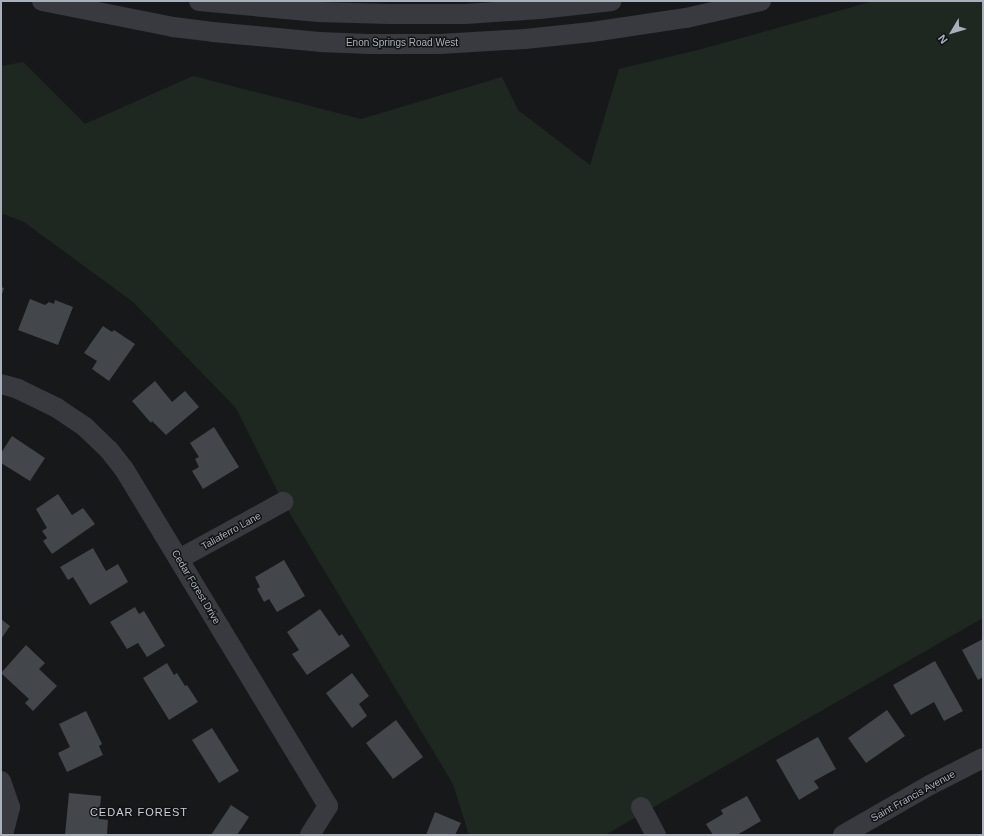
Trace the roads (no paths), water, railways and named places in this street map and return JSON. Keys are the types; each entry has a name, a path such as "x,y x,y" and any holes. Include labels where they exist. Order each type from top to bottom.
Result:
{"street":[{"name":"Enon Springs Road West","path":"42,1 114,16 197,30 320,42 369,44 440,44 525,39 629,27 686,18 732,4 761,1"},
{"path":"199,1 310,11 370,14 465,14 540,9 612,1"},
{"path":"369,44 370,14"},
{"name":"Cedar Forest Drive","path":"1,384 57,408 85,427 109,450 135,486 328,806 310,835"},
{"name":"Taliaferro Lane","path":"179,559 283,502"},
{"name":"Saint Francis Avenue","path":"843,835 930,785 983,758"},
{"path":"1,781 10,807 3,835"},
{"path":"641,807 656,835"}],"district":[{"name":"CEDAR FOREST","path":"139,812"}]}
